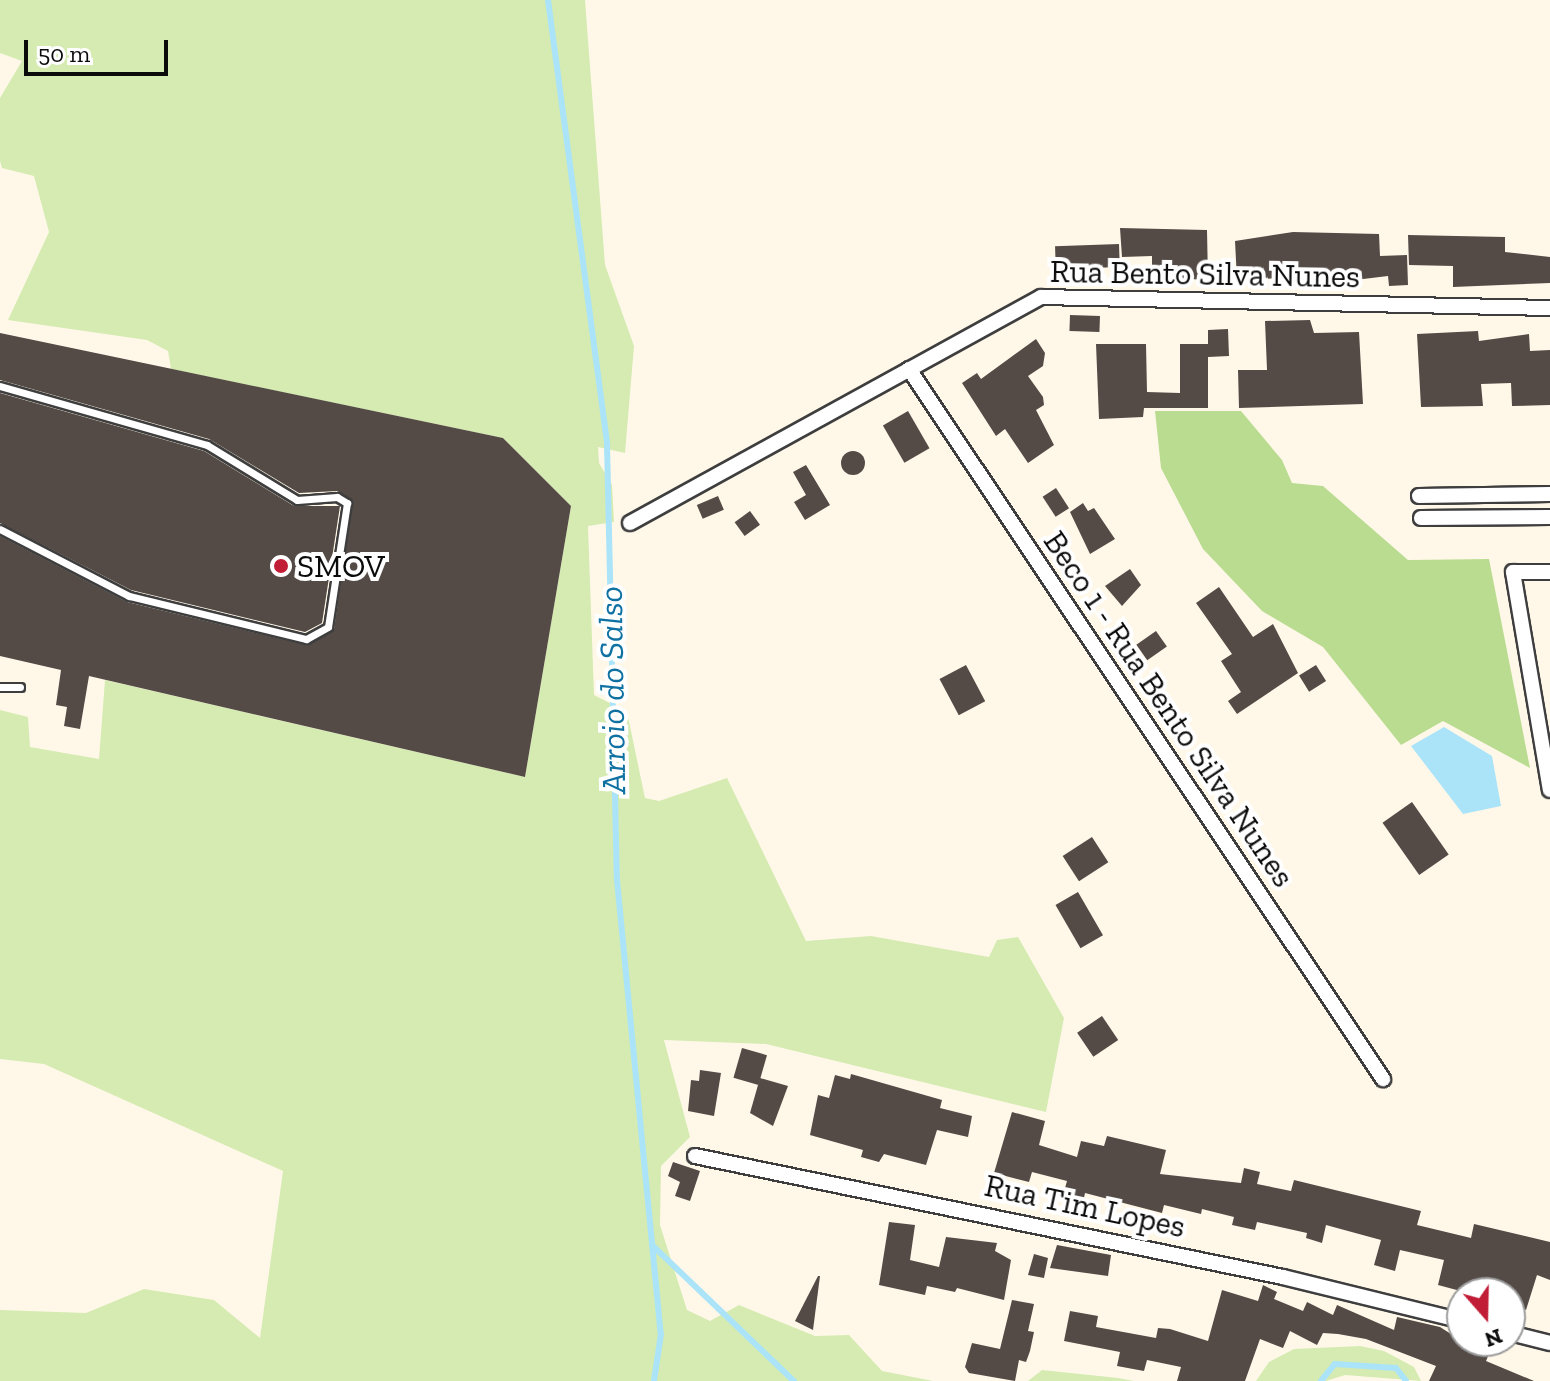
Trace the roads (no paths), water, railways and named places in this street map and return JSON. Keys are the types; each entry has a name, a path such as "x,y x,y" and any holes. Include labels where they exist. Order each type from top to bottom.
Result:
{"street":[{"name":"Rua Bento Silva Nunes","path":"630,523 1041,297 1550,308"},
{"name":"Beco 1 - Rua Bento Silva Nunes","path":"909,369 1383,1079"},
{"path":"1419,496 1550,494"},
{"path":"1421,518 1550,517"},
{"path":"1550,572 1513,572 1542,698 1550,790"},
{"name":"Rua Tim Lopes","path":"695,1156 1252,1270 1446,1317"},
{"path":"1526,1337 1550,1343"}],"lane":[{"path":"0,386 207,445 297,500 337,497 347,503 328,627 306,639 129,596 0,529"},
{"path":"0,687 20,687"}],"water":[{"path":"1444,727 1492,756 1501,806 1463,814 1411,746"}],"waterway":[{"name":"Arroio do Salso","path":"548,0 607,444 617,880 661,1334 654,1381"},
{"path":"652,1245 794,1381"},
{"path":"1321,1381 1335,1364 1396,1368 1406,1381"}],"place":[{"name":"SMOV","path":"281,566"}]}
